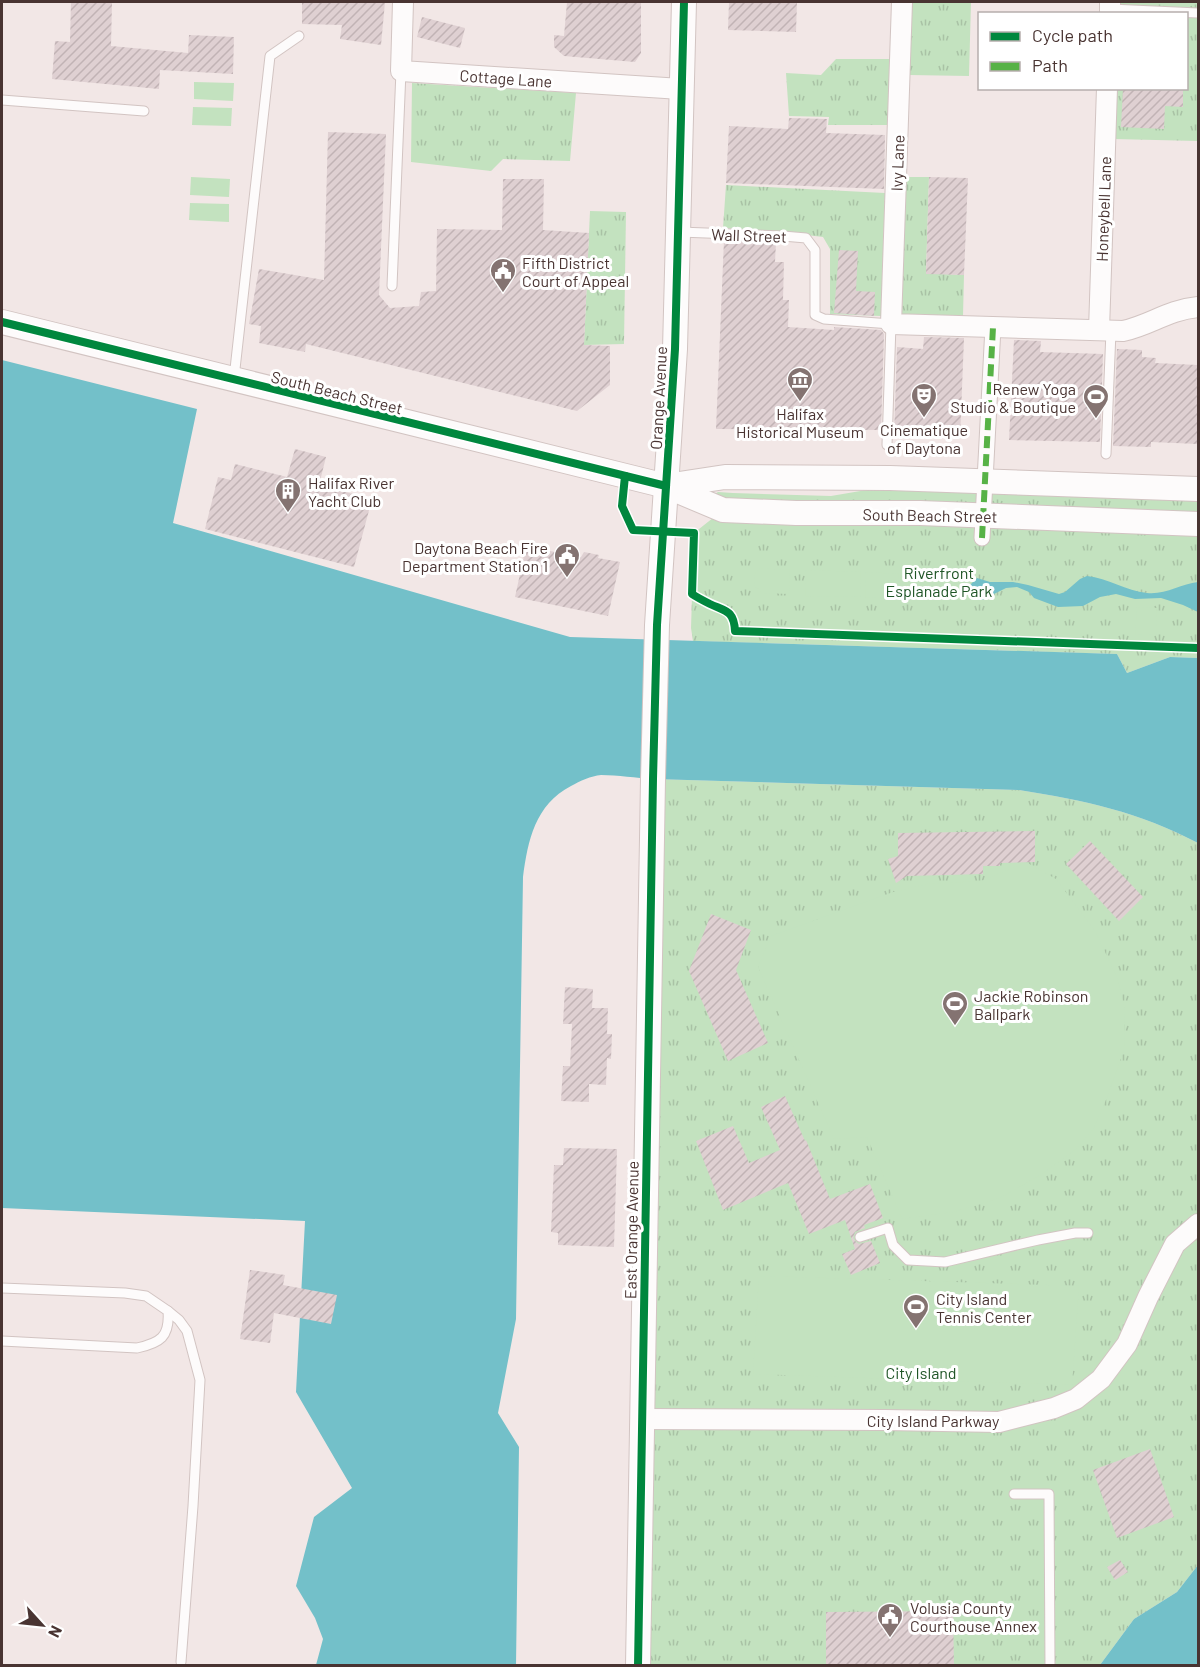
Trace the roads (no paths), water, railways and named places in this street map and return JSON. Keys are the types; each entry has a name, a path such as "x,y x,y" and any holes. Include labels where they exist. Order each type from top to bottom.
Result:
{"street":[{"path":"401,71 403,2"},
{"name":"Orange Avenue","path":"652,795 657,625 675,349 684,2"},
{"name":"Ivy Lane","path":"891,324 902,2"},
{"name":"Cottage Lane","path":"401,71 681,89"},
{"name":"Honeybell Lane","path":"1105,331 1107,90"},
{"path":"891,324 1123,332 1135,329 1167,313 1198,308"},
{"name":"South Beach Street","path":"2,322 666,486 723,510 796,513 920,513 983,526 1198,524"},
{"path":"983,526 993,327"},
{"name":"South Beach Street","path":"666,486 726,477 890,477 1198,489"},
{"name":"East Orange Avenue","path":"638,1663 652,795"},
{"name":"City Island Parkway","path":"641,1419 999,1422 1054,1408 1076,1399 1101,1379 1127,1344 1175,1244 1198,1224"}],"lane":[{"path":"1110,8 1180,12"},
{"path":"234,380 270,56 299,36"},
{"path":"392,286 401,71"},
{"path":"2,100 144,111"},
{"name":"Wall Street","path":"678,232 806,238 815,250 815,315 824,319 891,324"},
{"name":"Ivy Lane","path":"887,445 891,324"},
{"path":"1105,331 1106,454"},
{"path":"860,1237 888,1228 893,1245 908,1260 945,1262 1038,1240 1088,1233"},
{"path":"2,1288 125,1293 146,1296 179,1320 187,1331 200,1380 181,1662"},
{"path":"2,1341 137,1348 155,1344 162,1337 167,1329 168,1311"},
{"path":"1014,1494 1049,1494 1050,1665"}],"water":[{"path":"2,360 197,409 173,523 570,637 1117,654 1127,673 1170,657 1198,658 1198,843 1133,815 1066,798 1019,790 653,779 601,775 593,776 571,786 549,803 541,813 531,837 523,877 516,1319 498,1413 519,1447 516,1665 316,1665 323,1639 315,1618 296,1586 314,1517 352,1488 296,1392 305,1221 2,1208"},
{"path":"1087,576 1147,593 1198,582 1198,612 1161,598 1135,599 1116,594 1100,597 1083,606 1058,607 1034,598 1029,592 1017,587 1006,588 982,600 969,594 969,586 977,578 990,582 1013,582 1059,594"},
{"path":"1198,1565 1198,1665 1100,1665 1134,1619 1177,1592"}],"place":[{"name":"Fifth District Court of Appeal","path":"503,294"},
{"name":"Halifax Historical Museum","path":"800,403"},
{"name":"Cinematique of Daytona","path":"924,419"},
{"name":"Renew Yoga Studio & Boutique","path":"1096,420"},
{"name":"Halifax River Yacht Club","path":"288,514"},
{"name":"Daytona Beach Fire Department Station 1","path":"567,579"},
{"name":"Jackie Robinson Ballpark","path":"955,1027"},
{"name":"City Island Tennis Center","path":"916,1330"},
{"name":"Volusia County Courthouse Annex","path":"890,1639"}],"park label":[{"name":"Riverfront Esplanade Park","path":"939,581"},
{"name":"City Island","path":"921,1372"}]}
